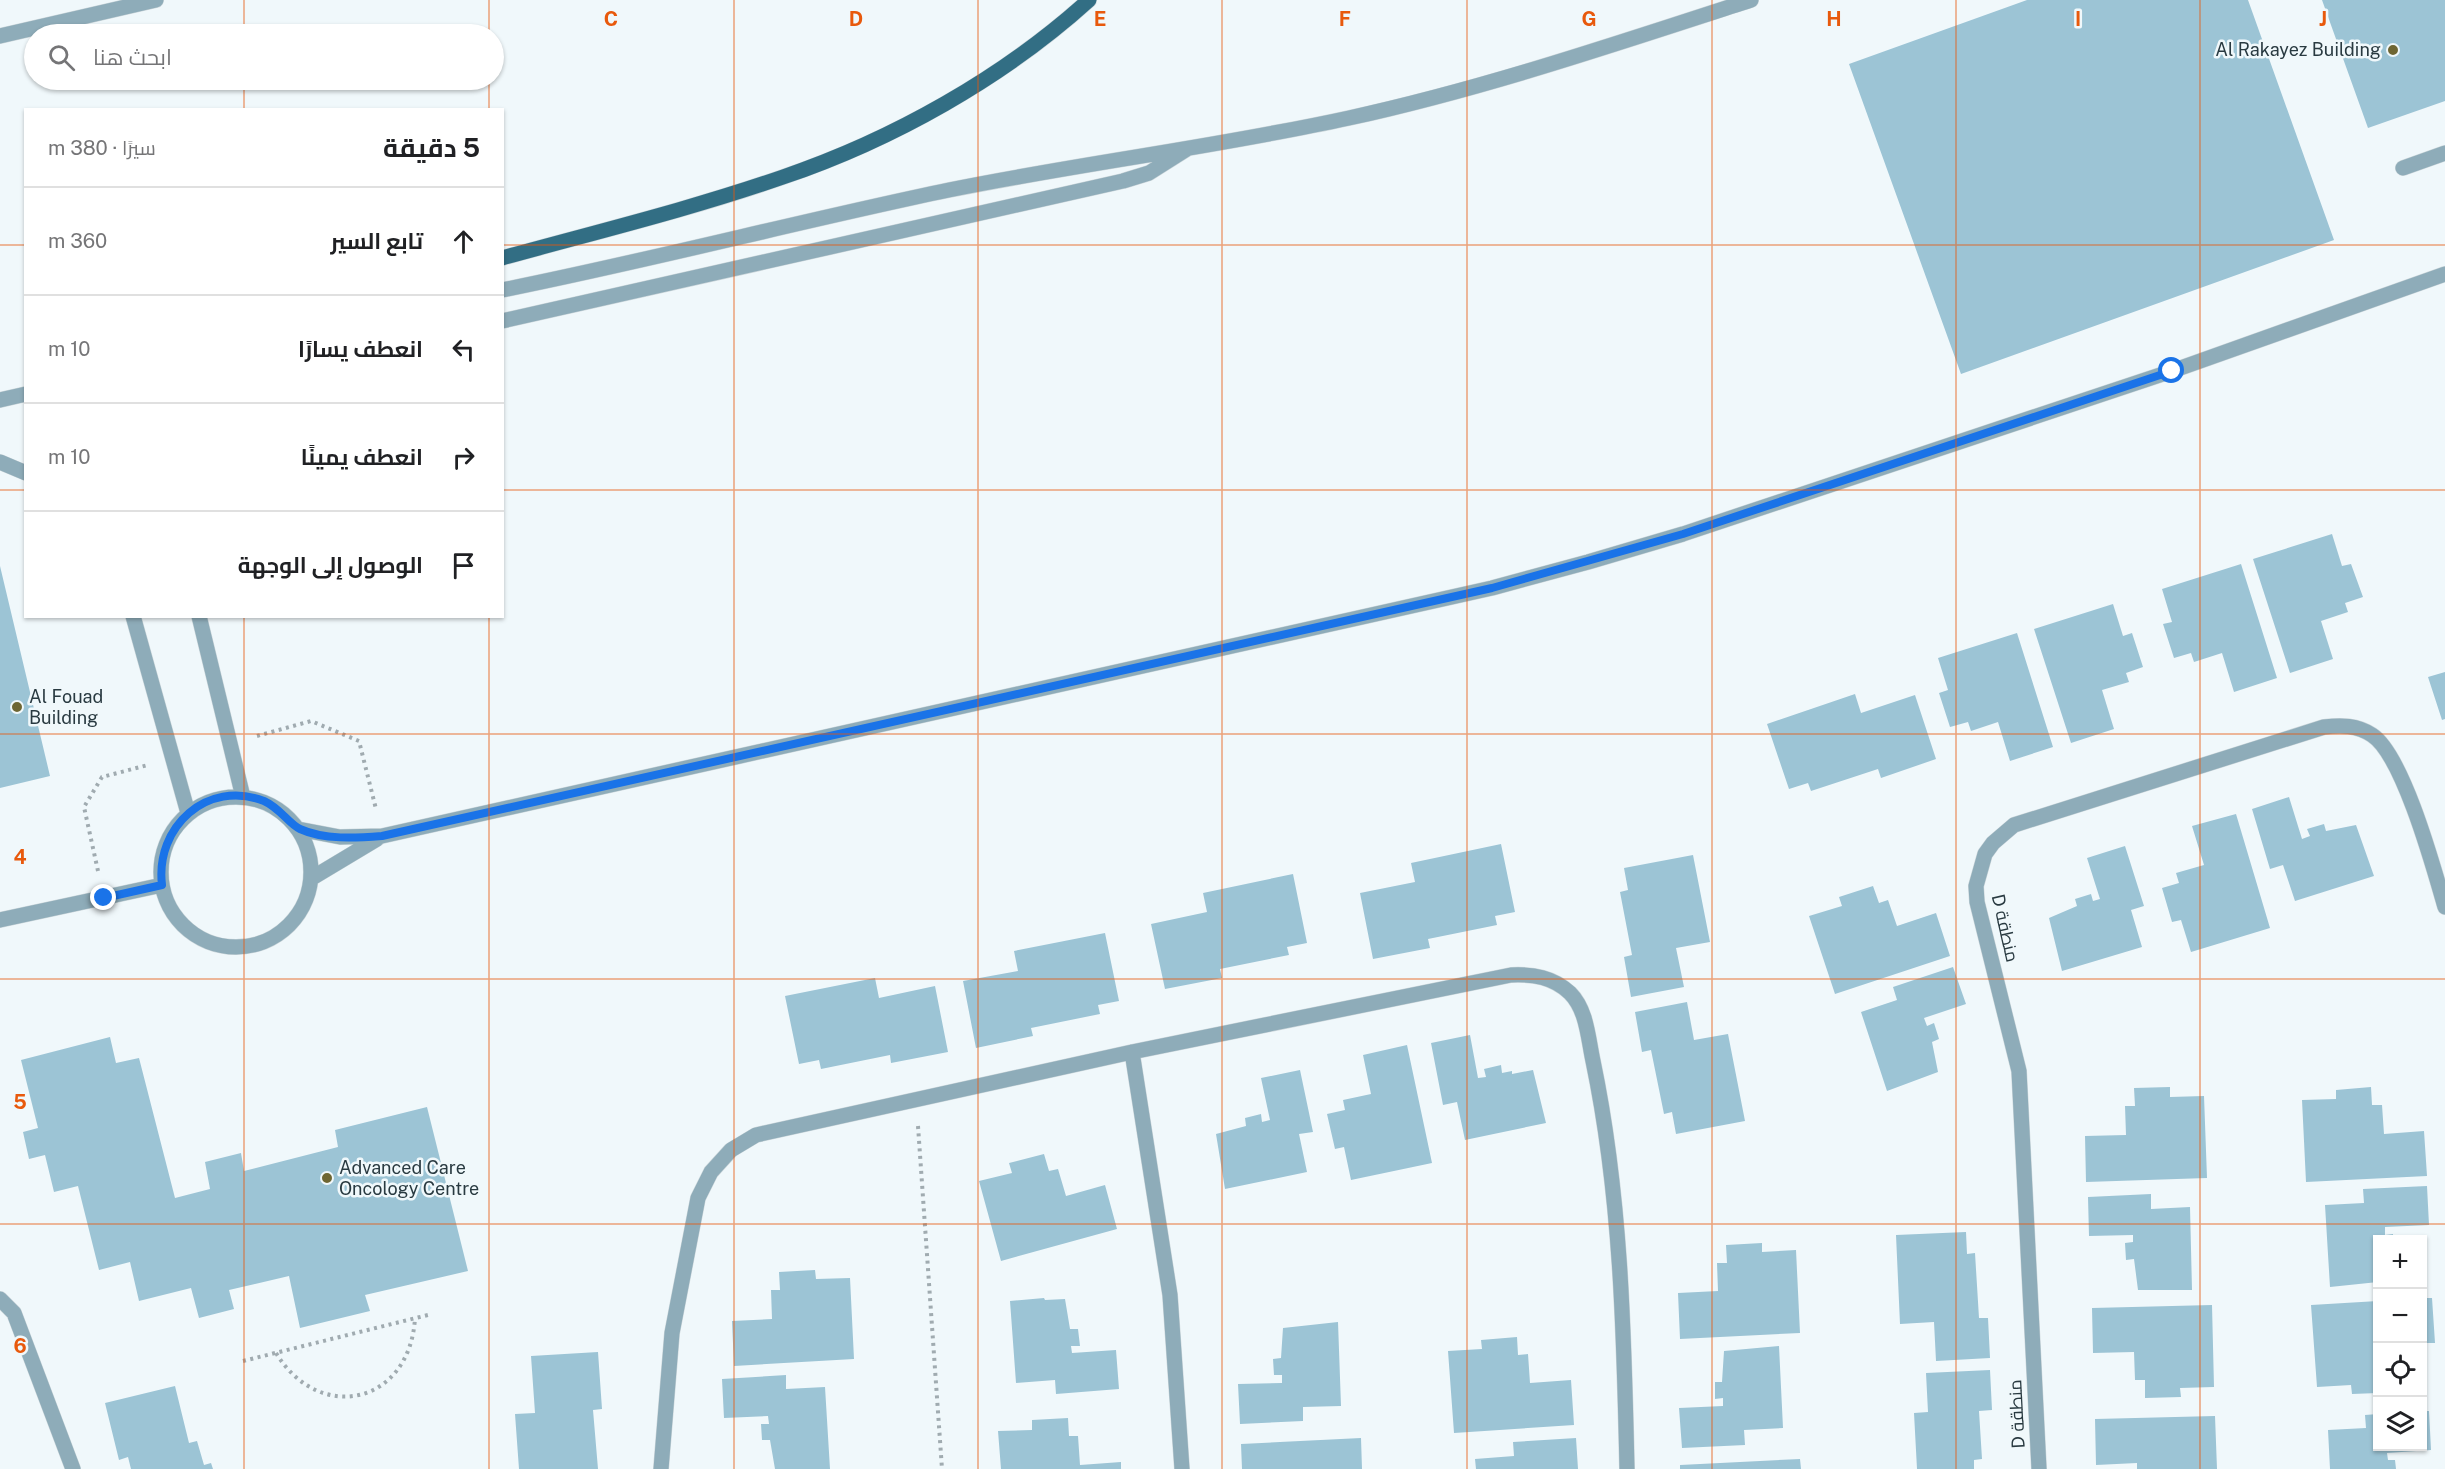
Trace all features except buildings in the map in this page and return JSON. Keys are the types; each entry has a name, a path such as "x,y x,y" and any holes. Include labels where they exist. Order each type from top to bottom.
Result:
{"main road":[{"path":"504,257 718,198 784,177 849,151 912,121 972,86 1029,47 1089,0"}],"street":[{"path":"52,24 156,0"},
{"path":"504,290 586,274 813,219 951,190 1351,118 1518,75 1751,0"},
{"path":"0,36 24,30"},
{"path":"504,321 1123,181 1149,173 1190,147"},
{"path":"2403,168 2445,153"},
{"path":"298,829 340,837 382,836 1492,588 1683,534 2172,371 2445,274"},
{"path":"0,400 24,394"},
{"path":"0,462 24,473"},
{"path":"134,618 188,813"},
{"path":"199,618 243,796"},
{"name":"D منطقة","path":"2039,1469 2019,1071 1977,902 1976,886 1985,854 1993,843 2014,825 2324,727 2357,728 2382,743 2394,763 2422,834 2445,907"},
{"path":"243,796 264,801 283,812 298,829 309,852 312,878 307,897 298,915 286,929 262,942 235,947 216,945 186,928 166,902 160,870 168,838 188,813 205,803 223,797 243,796"},
{"path":"312,878 382,836"},
{"path":"0,920 162,885"},
{"path":"661,1469 672,1334 698,1198 711,1172 731,1150 756,1135 1132,1052 1511,975 1532,974 1552,980 1570,993 1583,1012 1602,1105 1617,1217 1627,1469"},
{"path":"1132,1052 1170,1295 1182,1469"},
{"path":"0,1299 14,1314 73,1469"}],"path":[{"path":"916,1099 942,1469"},
{"path":"243,1361 432,1314"},
{"path":"276,1353 286,1370 301,1384 320,1393 340,1397 360,1395 379,1387 395,1374 407,1358 414,1339 414,1318"}],"place":[{"name":"Al Rakayez Building","path":"2393,50"},
{"name":"Al Fouad Building","path":"17,707"},
{"name":"Advanced Care Oncology Centre","path":"327,1178"}],"route":[{"path":"104,898 162,885 160,870 162,853 177,824 188,813 205,803 223,797 243,796 264,801 283,812 298,829 340,837 382,836 1492,588 1683,534 2172,371"}]}
